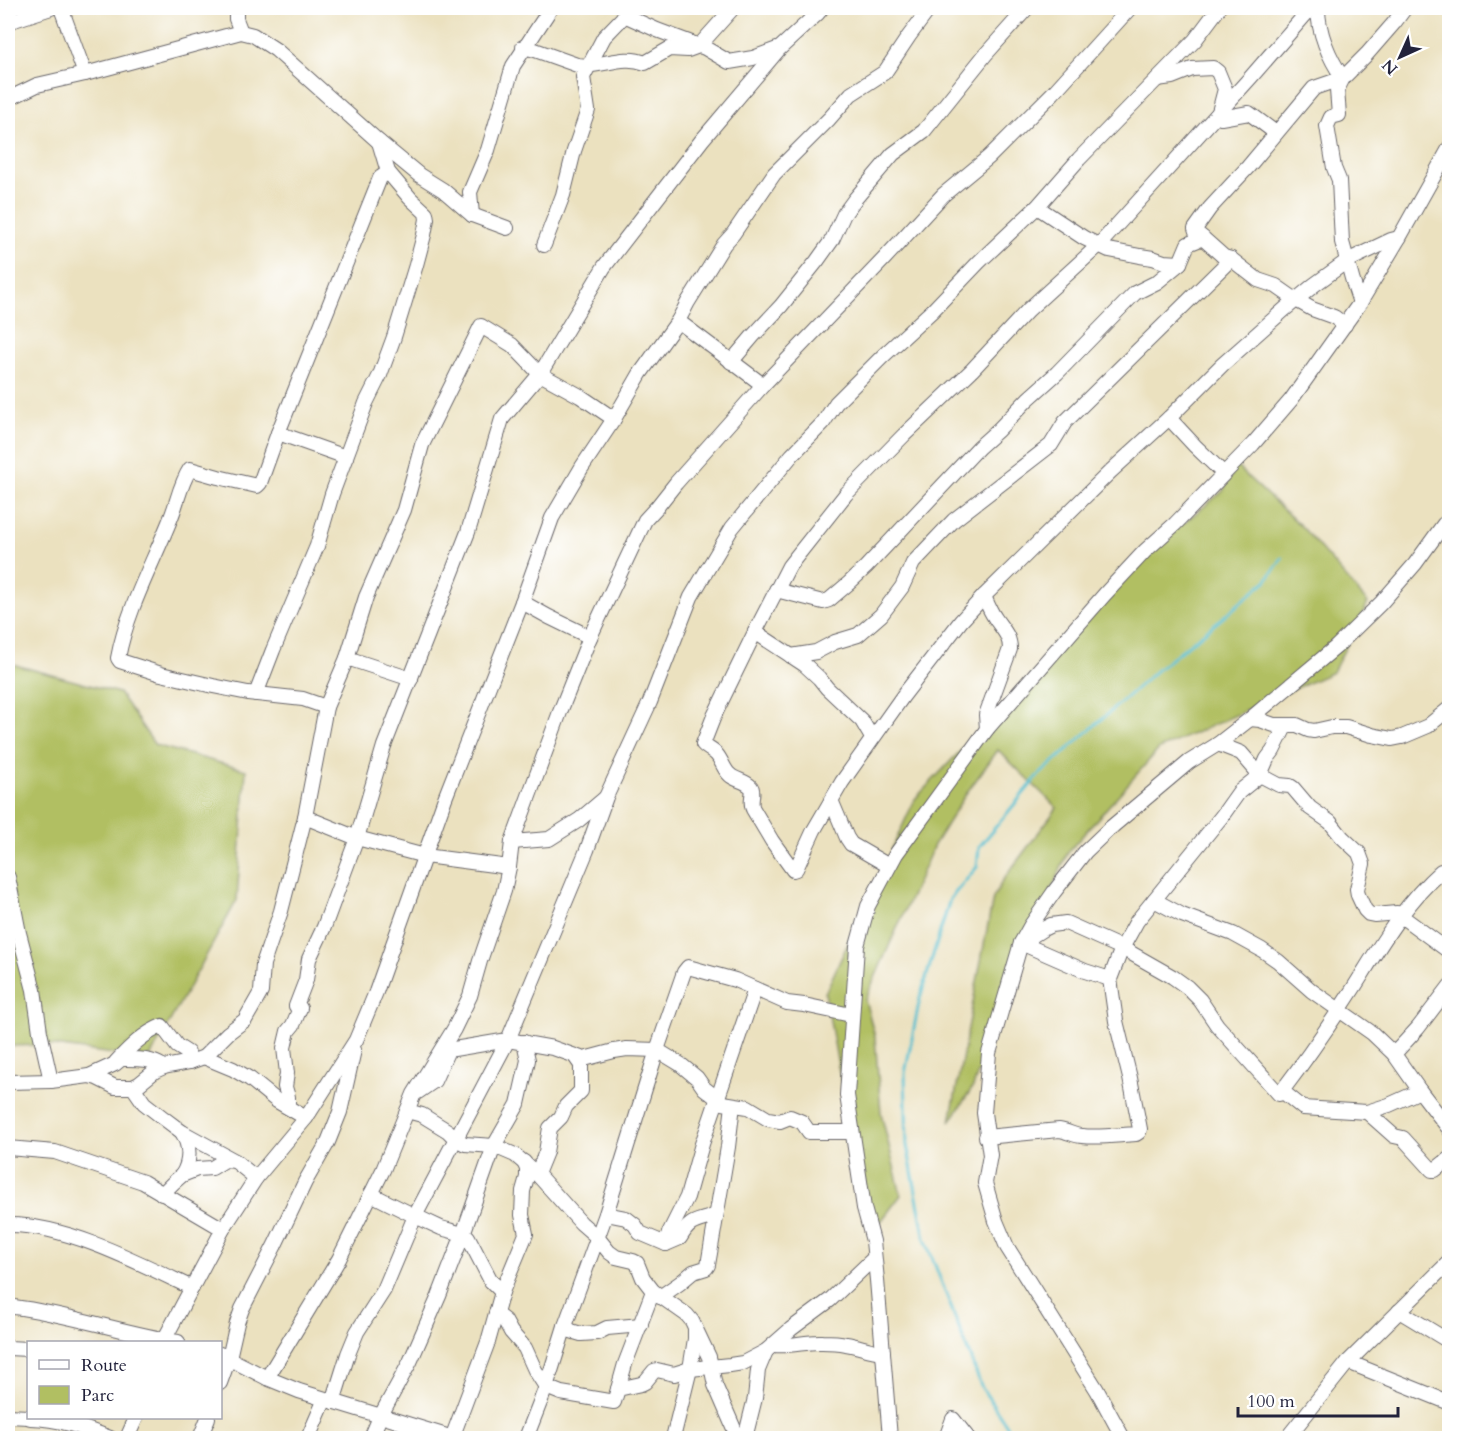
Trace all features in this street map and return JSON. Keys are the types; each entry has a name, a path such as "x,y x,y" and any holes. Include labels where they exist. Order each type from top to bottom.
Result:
{"street":[{"path":"8,22 51,8"},
{"path":"61,8 85,74"},
{"path":"236,8 236,19 241,32"},
{"path":"472,214 470,192 488,150 513,66 523,47 551,8"},
{"path":"523,47 584,66 630,60 645,63 669,49 688,50 699,46 733,8"},
{"path":"288,1107 284,1048 288,1031 300,1008 296,1006 306,980 309,960 324,927 357,838 384,746 468,532 502,419 540,374 604,267 702,140 779,49 822,8"},
{"path":"222,1372 225,1356 242,1309 305,1182 328,1142 340,1112 356,1040 552,518 640,374 678,321 724,244 747,215 774,174 851,94 885,72 930,8"},
{"path":"731,362 818,261 855,199 893,154 924,131 985,55 1027,8"},
{"path":"267,1378 339,1259 383,1170 406,1111 454,1029 470,996 504,891 512,842 590,637 645,520 763,385 943,195 989,157 1053,93 1130,8"},
{"path":"308,1438 329,1401 357,1332 384,1290 415,1216 508,1040 587,850 606,797 650,702 691,597 732,528 792,455 823,423 836,403 883,356 926,318 1036,207 1079,159 1195,40 1219,8"},
{"path":"1311,8 1098,246 1028,310 972,370 846,494 789,566 714,716 703,746 715,753 729,774 753,790 751,804 753,809 793,870 796,869 831,800 872,738 954,630 984,596 1111,471 1170,418 1222,365 1296,300 1347,261 1399,238"},
{"path":"1318,8 1319,22 1332,63 1343,78"},
{"path":"1360,303 1342,242 1339,180 1334,168 1327,126 1331,117 1339,115 1337,90 1343,78 1367,54 1405,8"},
{"path":"544,245 563,195 574,151 588,111 583,77 604,38 628,11 657,30 705,48 729,62 753,58 779,49"},
{"path":"8,99 37,85 241,32 253,35 276,50 419,175 443,190 472,214 507,228"},
{"path":"1157,79 1172,77 1192,69 1213,68 1218,72 1225,89 1217,115"},
{"path":"1343,78 1314,88 1195,229 1224,257 1231,259 1258,280 1276,286 1296,300 1334,317 1345,325"},
{"path":"1217,115 1221,118 1249,113 1276,133"},
{"path":"256,693 316,546 332,494 366,403 380,375 394,337 427,219 426,213 388,172 379,142"},
{"path":"890,1438 873,1241 864,1208 847,1095 856,946 868,906 889,866 987,729 1105,594 1253,444 1291,400 1360,303 1449,147"},
{"path":"326,707 303,699 213,686 161,674 120,661 118,658 135,601 190,469 259,485 380,177 388,172"},
{"path":"1036,207 1098,246 1164,262 1180,263"},
{"path":"776,590 820,602 829,600 866,567 979,447 1057,373 1135,293 1157,282 1180,263 1188,244 1203,238"},
{"path":"791,656 816,652 835,642 858,635 880,615 902,587 912,563 954,520 1051,445 1065,422 1231,259"},
{"path":"678,321 763,385"},
{"path":"89,1076 115,1087 133,1088 154,1071 204,1057 245,1020 261,992 263,964 281,911 305,817 326,707 347,658 366,597 404,510 422,445 481,326 512,345 540,374 580,396 614,419"},
{"path":"1170,418 1223,473"},
{"path":"278,433 346,457"},
{"path":"1123,1438 1097,1390 1007,1247 996,1221 985,1183 990,1155 984,1113 989,1053 1030,925 1093,845 1189,762 1218,744 1250,719 1336,647 1382,603 1415,564 1444,524 1449,522"},
{"path":"984,596 1010,641 1010,649 986,715 987,729"},
{"path":"522,602 590,637"},
{"path":"755,632 805,665 862,721 872,738"},
{"path":"347,658 411,679"},
{"path":"1250,719 1274,725 1297,725 1314,731 1346,727 1392,739 1428,726 1449,708"},
{"path":"986,1137 1059,1130 1089,1137 1139,1132 1130,1077 1116,1022 1110,979 1122,948 1137,921 1239,792 1260,775 1286,725"},
{"path":"1218,744 1241,753 1260,775 1279,785 1293,788 1310,808 1330,822 1359,853 1363,864 1357,889 1365,910 1369,914 1396,913 1401,915 1449,952"},
{"path":"512,842 549,838 579,820 606,797"},
{"path":"831,800 851,844 889,866"},
{"path":"305,817 357,838 425,856 509,867"},
{"path":"1024,945 1035,933 1051,925 1066,923 1122,948 1187,987 1278,1094 1339,1010 1383,940 1414,898 1441,871 1449,872"},
{"path":"8,877 19,933 34,990 40,1032 51,1081"},
{"path":"1154,900 1182,915 1233,934 1262,950 1312,991 1372,1033 1394,1054 1449,1130"},
{"path":"1024,945 1084,971 1110,979"},
{"path":"526,1438 606,1214 684,972 688,967 735,980 787,1003 851,1016"},
{"path":"666,1244 687,1197 702,1144 755,989"},
{"path":"1394,1054 1449,989"},
{"path":"115,1064 145,1035 162,1026 177,1046 188,1053 190,1062"},
{"path":"168,1341 192,1288 223,1229 256,1178 306,1118 356,1040"},
{"path":"414,1095 434,1081 448,1050 508,1040 553,1047 576,1058 584,1059 627,1049 657,1050 673,1059 697,1078 704,1088 723,1103 748,1107 768,1119 780,1121 790,1118 802,1122 808,1132 852,1132"},
{"path":"371,1438 410,1362 439,1296 494,1146 518,1104 528,1060 524,1042"},
{"path":"204,1057 233,1069 306,1118"},
{"path":"537,1174 546,1152 550,1128 561,1117 566,1106 581,1091 581,1065 576,1058"},
{"path":"8,1082 51,1081 89,1076 121,1059 151,1060 164,1067"},
{"path":"133,1088 144,1103 182,1132 235,1161 256,1178"},
{"path":"1282,1091 1303,1108 1367,1112 1420,1091"},
{"path":"496,1314 505,1321 525,1348 546,1387 561,1393 614,1402 625,1364 656,1294 680,1283 693,1272 706,1268 728,1147 733,1105"},
{"path":"406,1111 422,1115 465,1144 494,1146 514,1155 537,1174 609,1252 616,1257 637,1263 643,1278 656,1294 693,1321 709,1357 715,1385 738,1438"},
{"path":"1367,1112 1394,1136 1403,1138 1432,1170 1449,1158"},
{"path":"182,1132 189,1151 186,1168 182,1175"},
{"path":"8,1149 55,1152 142,1182 223,1229"},
{"path":"162,1194 182,1175 197,1168 212,1168 225,1160 235,1161"},
{"path":"225,1356 298,1392 427,1434 453,1438 488,1342 502,1292 526,1234 522,1215 523,1191 527,1177 524,1162"},
{"path":"371,1194 448,1231 463,1234 468,1238 491,1281 502,1292"},
{"path":"606,1214 626,1218 635,1225 640,1233 666,1244 680,1238 692,1222 716,1215"},
{"path":"8,1225 61,1233 144,1265 192,1288"},
{"path":"618,1389 641,1384 657,1370 674,1374 690,1369 743,1363 771,1348 791,1329 830,1300 874,1258"},
{"path":"1287,1438 1348,1362 1449,1261"},
{"path":"14,1307 44,1311 163,1341"},
{"path":"1399,1311 1449,1342"},
{"path":"565,1326 581,1334 597,1333 607,1328 641,1325"},
{"path":"673,1438 690,1369 695,1328"},
{"path":"771,1348 818,1341 845,1343 869,1351 883,1352"},
{"path":"8,1348 27,1349"},
{"path":"745,1438 759,1370 771,1348"},
{"path":"1348,1362 1449,1403"},
{"path":"8,1416 27,1418"},
{"path":"46,1419 76,1425 110,1438"},
{"path":"127,1438 136,1419"},
{"path":"200,1438 208,1419"},
{"path":"946,1438 953,1419 968,1438"}],"green space":[{"path":"1236,466 1303,528 1368,603 1333,672 1159,749 1068,852 1005,997 973,1087 950,1122 993,898 1003,880 1057,808 998,750 965,795 934,845 865,1000 875,1037 881,1113 901,1195 875,1229 843,1093 825,993 915,799 1147,553 1223,491"},
{"path":"8,663 119,693 155,745 246,770 237,900 149,1059 47,1045 8,1046"}],"waterway":[{"path":"1015,1438 982,1388 925,1239 907,1145 905,1073 920,998 950,899 977,867 979,847 1038,776 1157,670 1267,580 1282,558"}]}
